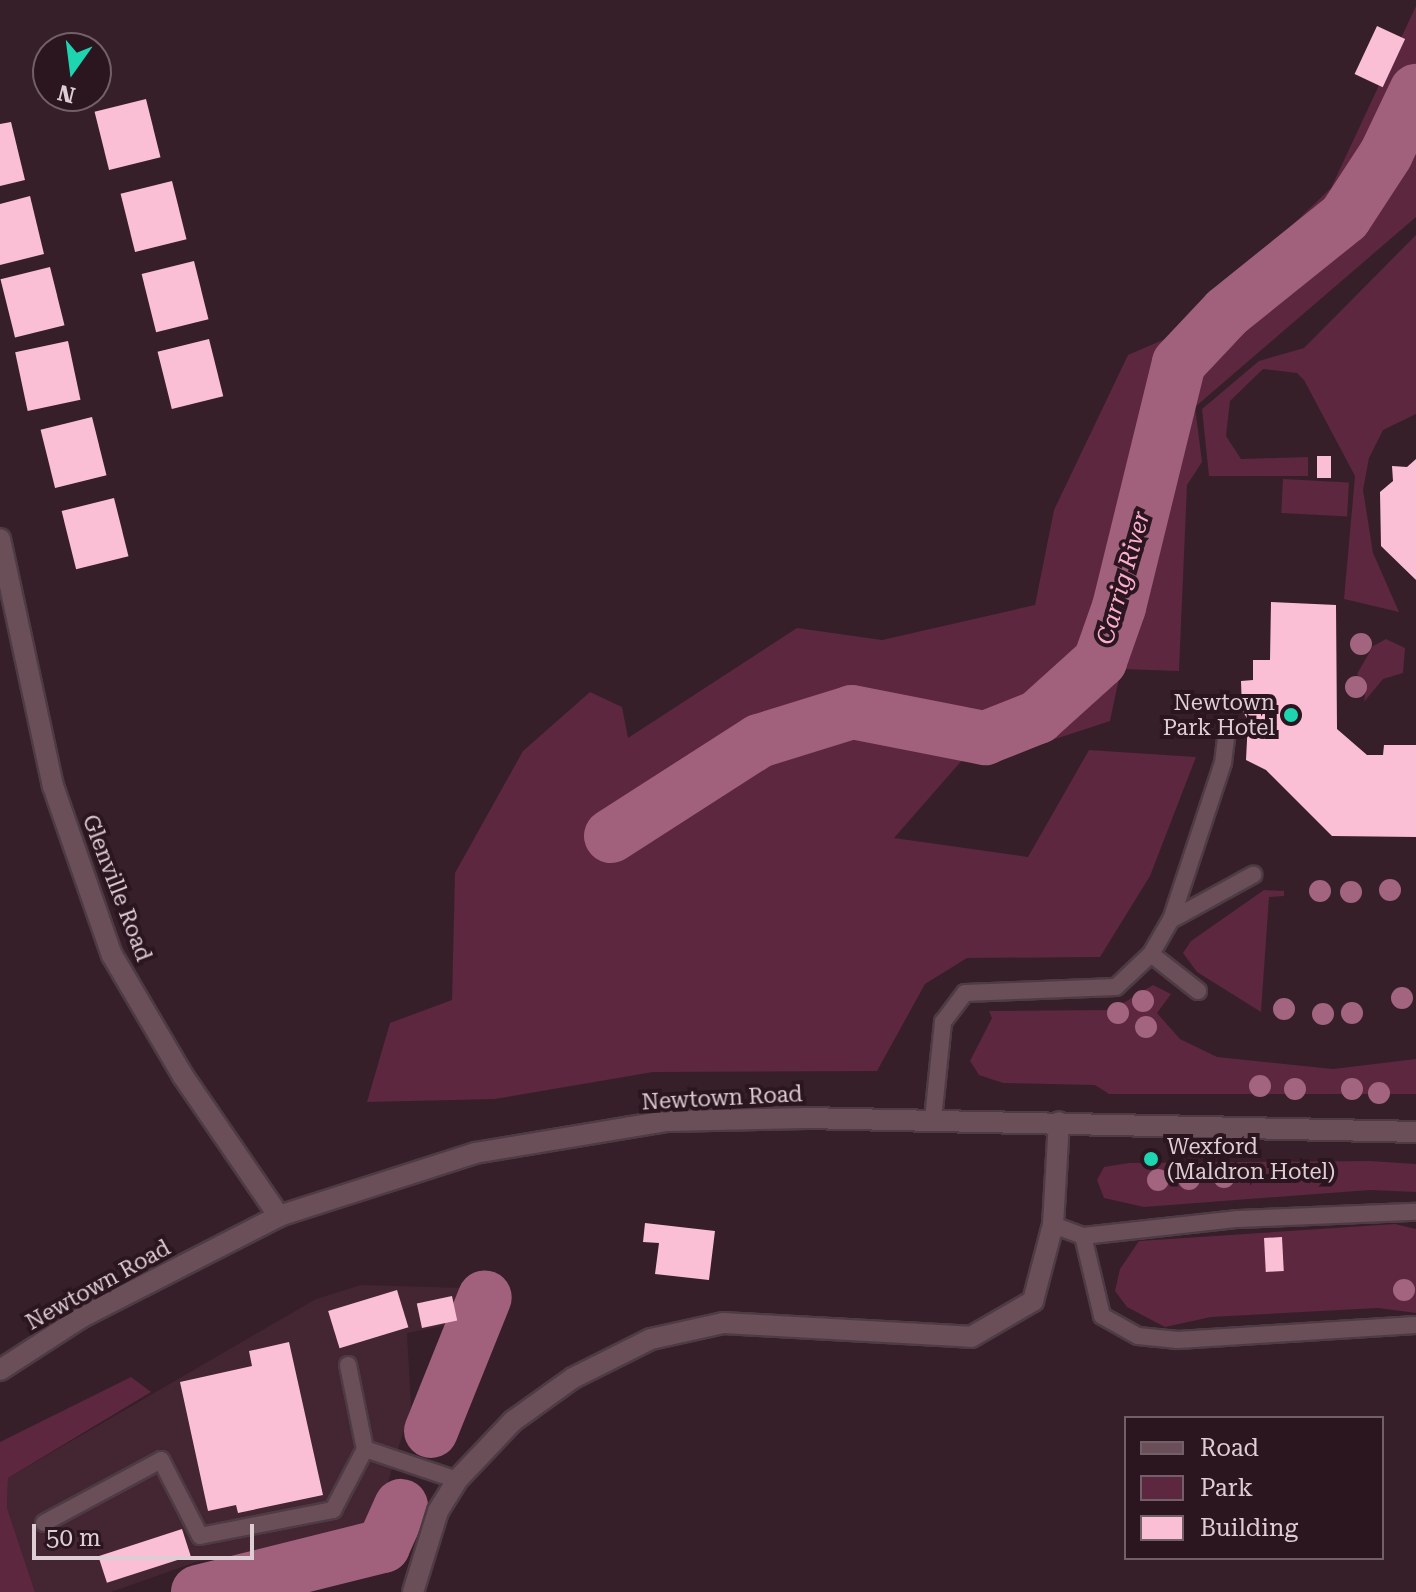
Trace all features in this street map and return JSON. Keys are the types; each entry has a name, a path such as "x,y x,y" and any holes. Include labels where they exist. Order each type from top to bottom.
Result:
{"street":[{"name":"Glenville Road","path":"0,539 53,786 112,955 183,1076 279,1216"},
{"name":"Newtown Road","path":"0,1370 82,1317 279,1216 475,1153 667,1121 933,1119 1411,1128"},
{"path":"413,1592 438,1511 457,1480 513,1421 573,1378 651,1339 723,1323 971,1337 1033,1301 1053,1225 1059,1122"}],"lane":[{"path":"933,1119 943,1022 965,993 985,988 1104,990 1126,980 1151,954 1171,920 1223,763 1227,731"},
{"path":"1171,920 1253,875"},
{"path":"1151,954 1198,991"},
{"path":"1053,1225 1083,1236 1238,1219 1416,1212"},
{"path":"1083,1236 1102,1316 1138,1336 1178,1340 1416,1325"},
{"path":"44,1523 161,1460 200,1536 333,1510 365,1449 348,1365"},
{"path":"365,1449 457,1480"}],"shaded area":[{"path":"361,1285 461,1288 463,1322 407,1333 411,1407 386,1488 361,1529 341,1540 196,1562 111,1592 35,1592 7,1508 8,1478 316,1299"}],"green space":[{"path":"1416,6 1416,217 1195,407 1202,462 1187,485 1179,671 1121,669 1110,721 1031,747 964,758 894,838 1028,857 1089,750 1196,757 1150,876 1100,957 967,958 925,984 877,1071 653,1072 495,1099 367,1102 390,1023 452,1000 455,873 523,751 590,692 622,707 628,738 797,628 882,640 1035,605 1054,510 1128,355 1179,333 1331,188"},
{"path":"1416,235 1416,414 1383,430 1369,458 1363,490 1373,553 1399,612 1344,599 1355,476 1304,380 1297,373 1263,369 1230,401 1226,436 1241,459 1308,457 1308,476 1209,476 1202,409 1259,361 1304,348"},
{"path":"1283,479 1349,482 1347,516 1281,513"},
{"path":"1386,639 1405,648 1403,673 1383,679 1364,702 1366,688 1357,674 1373,646"},
{"path":"1264,890 1284,891 1284,896 1269,897 1261,1012 1197,972 1183,953 1191,941"},
{"path":"1153,985 1171,994 1157,1013 1180,1039 1217,1057 1333,1069 1416,1059 1416,1094 1109,1094 1095,1085 1003,1083 979,1075 970,1061 992,1018 989,1011 1112,1010"},
{"path":"1370,1161 1416,1164 1416,1192 1370,1190 1144,1207 1104,1198 1097,1180 1104,1167 1129,1163"},
{"path":"1395,1224 1416,1229 1416,1313 1378,1308 1211,1317 1165,1327 1127,1307 1115,1291 1120,1269 1139,1241"},
{"path":"131,1377 151,1392 8,1478 7,1508 35,1592 0,1592 0,1442"}],"building":[{"path":"1377,26 1405,39 1383,87 1355,74"},
{"path":"146,99 161,157 109,170 95,112 112,112 112,107"},
{"path":"11,122 25,180 0,186 0,124"},
{"path":"172,181 187,239 135,252 121,194"},
{"path":"30,196 44,254 0,265 0,204"},
{"path":"194,261 209,319 156,332 142,274"},
{"path":"50,267 65,325 15,338 1,279"},
{"path":"209,339 223,396 172,409 158,352"},
{"path":"68,341 80,400 28,411 15,352"},
{"path":"92,417 107,475 55,488 41,430"},
{"path":"1317,456 1331,456 1331,478 1317,478"},
{"path":"1416,459 1416,580 1381,546 1380,492 1393,481 1392,466 1407,467"},
{"path":"114,498 129,556 76,569 62,511"},
{"name":"Newtown Park Hotel","path":"1271,602 1336,605 1337,729 1367,755 1383,755 1384,745 1416,745 1416,837 1332,836 1266,770 1246,760 1248,720 1242,710 1241,681 1253,680 1253,660 1270,660"},
{"path":"645,1223 715,1231 709,1280 655,1274 659,1243 643,1242"},
{"path":"1282,1237 1284,1271 1266,1272 1264,1238"},
{"path":"397,1290 408,1327 340,1348 328,1311"},
{"path":"452,1296 457,1320 422,1328 417,1303"},
{"path":"289,1342 323,1495 238,1513 236,1505 208,1511 180,1382 252,1366 249,1351"},
{"path":"182,1529 191,1556 107,1583 98,1556"}],"waterway":[{"name":"Carrig River","path":"611,836 759,741 852,712 985,738 1038,717 1100,661 1119,607 1179,363 1227,312 1345,217 1386,154 1416,91"},
{"name":"Carrig River","path":"431,1431 485,1297"},
{"name":"Carrig River","path":"198,1592 383,1546 401,1506"}],"place":[{"name":"Newtown Park Hotel","path":"1291,715"},
{"name":"Wexford (Maldron Hotel)","path":"1151,1159"}]}
